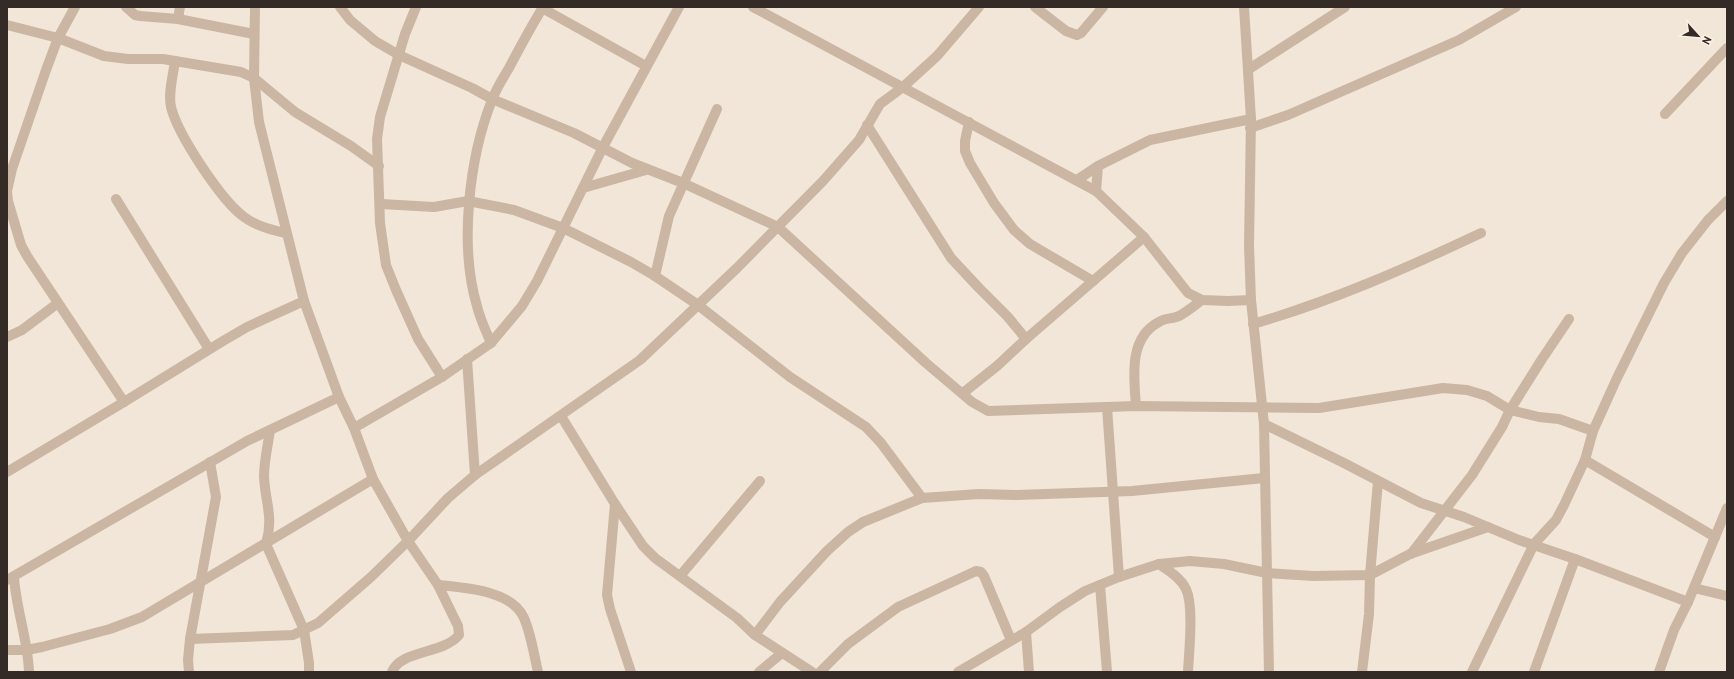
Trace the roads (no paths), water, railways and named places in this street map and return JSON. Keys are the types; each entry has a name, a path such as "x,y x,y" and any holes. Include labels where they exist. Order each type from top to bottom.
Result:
{"street":[{"path":"75,7 58,38 46,70 12,169 7,191 8,202 10,218 20,245 124,402"},
{"path":"126,7 135,15 178,19 254,34"},
{"path":"178,19 180,7"},
{"path":"255,7 254,78 258,122 304,301 339,397 354,428 373,479 408,540 438,585 458,626 459,635 454,641 437,649 404,659 397,664 392,672"},
{"path":"340,7 350,20 375,41 399,56 472,88 492,99 574,133 646,170 683,183 778,227 926,364 963,393 972,402 988,411 1136,406 1319,408 1443,388 1467,390 1487,396 1510,410 1539,417 1559,419 1593,431"},
{"path":"416,7 405,34 380,117 377,139 382,245 386,265 407,318 442,378"},
{"path":"354,428 442,378 491,343 522,306 537,281 603,147 679,7"},
{"path":"753,7 1096,191 1144,237 1188,293 1202,300 1251,300"},
{"path":"190,639 292,635 318,623 371,577 437,508 475,475 640,360 778,227 859,140 880,104 903,87 937,56 979,7"},
{"path":"1035,7 1066,31 1077,35 1081,33 1102,7"},
{"path":"1244,7 1249,69 1249,246 1251,300 1261,408 1264,424 1269,672"},
{"path":"1249,69 1345,7"},
{"path":"1077,180 1098,166 1150,140 1288,115 1460,40 1516,7"},
{"path":"491,343 476,305 472,283 468,232 468,201 480,138 492,99 529,30 543,8 646,66"},
{"path":"7,25 58,38 104,56 175,61 241,72 254,78 295,112 351,146 379,166"},
{"path":"1665,114 1727,48"},
{"path":"175,61 171,88 171,106 176,121 199,163 224,196 242,216 262,227 286,233"},
{"path":"656,276 669,216 717,109"},
{"path":"969,122 965,150 970,163 994,203 1014,230 1030,244 1093,281"},
{"path":"868,125 951,258 1008,317 1026,339"},
{"path":"1096,191 1098,166"},
{"path":"583,188 646,170"},
{"path":"116,199 209,350"},
{"path":"381,204 434,206 468,201 514,210 563,228 631,262 656,276 698,305 790,377 866,427 881,443 922,498"},
{"path":"1472,672 1534,544 1556,520 1585,460 1593,431 1641,328 1682,253 1708,220 1727,201"},
{"path":"1253,324 1278,317 1356,288 1481,233"},
{"path":"963,393 997,366 1144,237"},
{"path":"1136,406 1133,370 1135,355 1141,340 1149,329 1159,321 1179,316 1202,300"},
{"path":"7,472 247,327 304,301"},
{"path":"7,337 22,330 58,303"},
{"path":"1410,554 1472,475 1542,358 1569,319"},
{"path":"467,359 475,475"},
{"path":"29,672 27,650 11,578 210,462 270,430 339,397"},
{"path":"1107,407 1119,577"},
{"path":"560,416 643,546 655,558 736,618 755,634 812,672"},
{"path":"1264,424 1421,503 1445,510 1688,602"},
{"path":"270,430 264,475 265,493 270,513 270,532 266,544 304,630 309,672"},
{"path":"1585,460 1714,537"},
{"path":"189,672 188,660 190,639 202,582 216,496 210,462"},
{"path":"755,634 780,602 827,551 848,532 863,522 922,498 949,495 1058,494 1113,490 1132,491 1264,478"},
{"path":"7,650 27,650 124,624 142,617 373,479"},
{"path":"1362,672 1369,614 1370,575 1378,481"},
{"path":"680,576 760,482"},
{"path":"615,504 607,595 610,609 631,672"},
{"path":"1659,672 1674,630 1688,602 1727,508"},
{"path":"958,672 1026,632 1060,607 1085,592 1119,577 1159,564 1190,561 1217,563 1267,573 1313,576 1370,575 1410,554 1488,527"},
{"path":"1534,672 1574,559"},
{"path":"1159,564 1176,576 1186,587 1190,599 1188,672"},
{"path":"820,672 848,644 898,607 976,571 981,572 984,576 1011,640"},
{"path":"438,585 458,587 504,598 515,605 524,618 538,672"},
{"path":"1100,585 1107,672"},
{"path":"1694,588 1727,596"},
{"path":"1026,632 1029,672"},
{"path":"759,672 782,653"}]}
